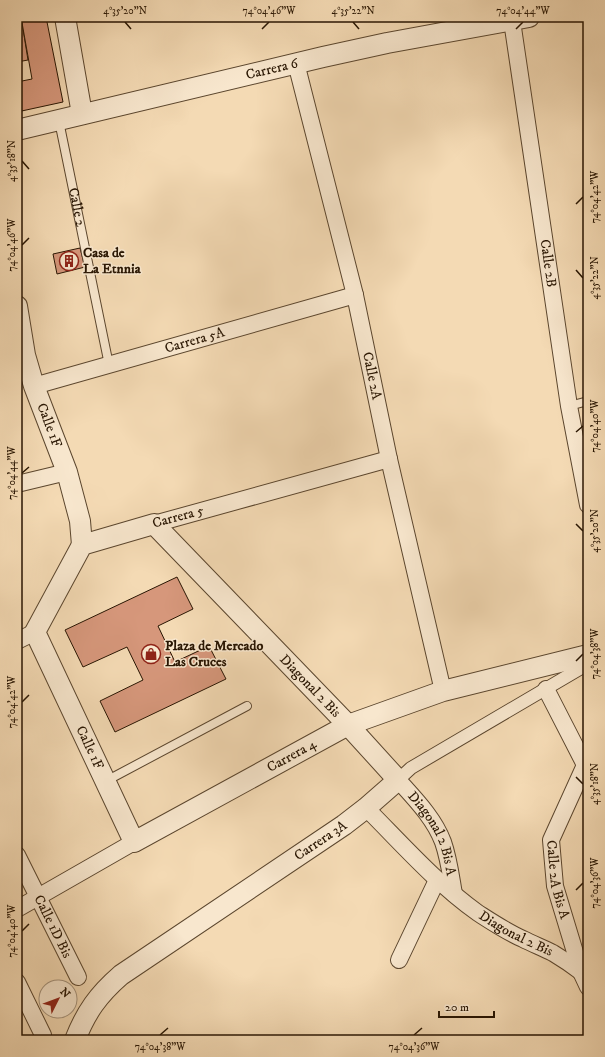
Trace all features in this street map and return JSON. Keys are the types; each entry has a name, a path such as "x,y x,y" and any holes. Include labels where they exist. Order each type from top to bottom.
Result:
{"street":[{"path":"65,17 82,114"},
{"name":"Carrera 6","path":"17,130 296,63 387,43 520,19"},
{"name":"Calle 2B","path":"520,19 569,406 588,505"},
{"name":"Calle 2A","path":"296,63 354,295 389,460 443,691"},
{"name":"Carrera 5A","path":"34,386 354,295"},
{"name":"Calle 1F","path":"17,306 25,355 34,386 67,472 80,521 82,544"},
{"name":"Carrera 5","path":"82,544 389,460"},
{"path":"17,484 67,472"},
{"name":"Diagonal 2 Bis","path":"154,524 348,725 398,780"},
{"path":"17,641 35,632 82,544"},
{"name":"Calle 1F","path":"35,632 134,842"},
{"name":"Carrera 4","path":"17,909 134,842 348,725 443,691 588,655"},
{"name":"Carrera 3A","path":"74,1040 83,1020 93,1004 107,987 121,975 318,843 366,808 411,768 588,664"},
{"name":"Calle 2A Bis A","path":"546,689 585,765 551,840 555,886 581,972 588,987"},
{"name":"Diagonal 2 Bis A","path":"398,780 434,823 443,842 451,871 454,894"},
{"name":"Diagonal 2 Bis","path":"366,808 437,880 478,913 523,939 553,953 581,972"},
{"name":"Calle 1D Bis","path":"17,855 78,977"},
{"path":"399,960 437,880"},
{"path":"17,982 43,1035"}],"lane":[{"name":"Calle 2","path":"59,120 109,365"},
{"path":"569,406 588,401"},
{"path":"105,782 247,706"}],"building":[{"path":"17,17 21,17 28,60 17,62"},
{"path":"21,17 46,17 63,102 17,112 17,82 32,79"},
{"name":"Casa de La Etnnia","path":"80,248 85,267 57,274 53,254"},
{"name":"Plaza de Mercado Las Cruces","path":"177,577 193,609 158,626 175,662 209,646 226,679 115,732 100,701 143,680 127,647 83,667 65,630"}],"place":[{"name":"Casa de La Etnnia","path":"69,261"},
{"name":"Plaza de Mercado Las Cruces","path":"151,654"}]}
